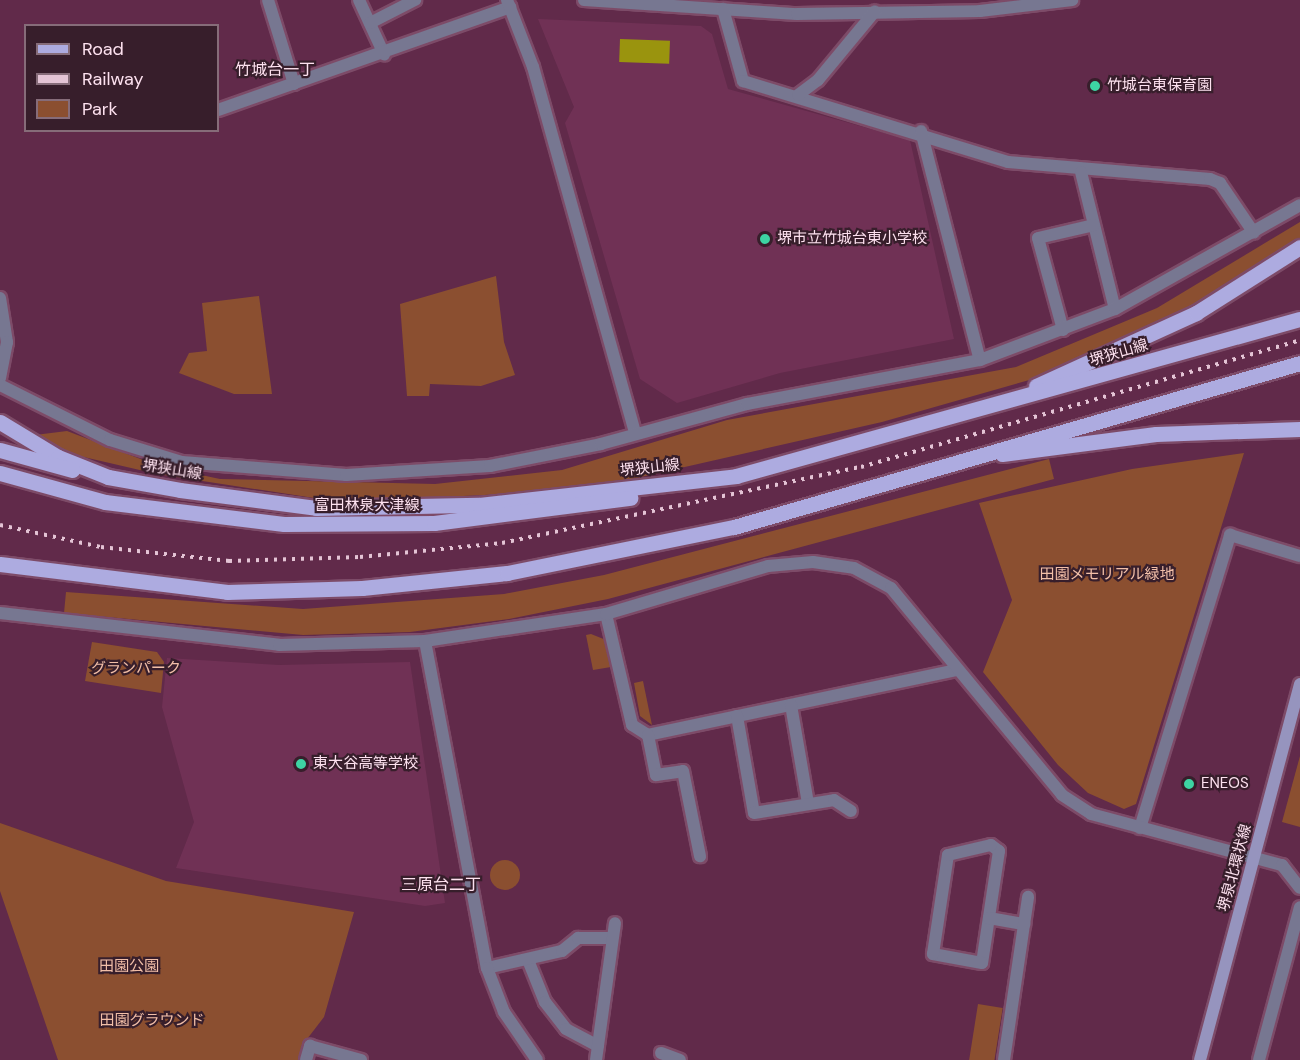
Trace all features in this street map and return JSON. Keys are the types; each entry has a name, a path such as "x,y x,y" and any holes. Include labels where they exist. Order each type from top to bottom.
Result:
{"main road":[{"path":"912,430 1122,351 1196,313 1300,247"},
{"name":"堺狭山線","path":"0,422 58,457 108,477 316,507 392,510 736,476 912,430 1300,319"},
{"path":"0,564 96,578 227,592 286,592 507,573 734,527 1300,363"},
{"path":"986,453 1025,454 1156,434 1300,429"},
{"path":"0,450 108,477"},
{"name":"富田林泉大津線","path":"0,473 105,502 228,519 394,525 565,508 736,476"},
{"path":"0,557 96,578"},
{"name":"堺泉北環状線","path":"1200,1060 1300,684"}],"street":[{"path":"268,0 294,84"},
{"path":"359,0 384,54"},
{"path":"370,23 415,0"},
{"path":"584,0 678,3 723,9 877,7 980,10 1072,0"},
{"path":"219,110 384,54 509,3 536,78 635,433"},
{"path":"798,95 818,80 877,7"},
{"path":"723,9 743,81 921,131 1008,162 1081,172 1210,179 1220,183 1254,232"},
{"path":"921,131 980,360"},
{"path":"1081,172 1115,309"},
{"path":"0,385 110,440 159,457 236,470 346,475 434,471 539,457 747,404 980,360 1115,309 1300,205"},
{"path":"1063,330 1038,238 1094,225"},
{"path":"0,297 7,342 0,378"},
{"path":"1140,828 1230,535 1300,556"},
{"path":"0,613 279,645 425,641 606,614 768,566 813,562 844,567 891,588 1062,795 1091,814 1282,865 1300,888"},
{"path":"606,614 632,725 648,735 957,670"},
{"path":"425,641 488,968 504,1012 537,1060"},
{"path":"791,705 808,803"},
{"path":"737,716 754,813 834,800 850,811"},
{"path":"648,735 656,775 683,771 700,856"},
{"path":"991,845 999,851 989,918 982,963 933,954 948,855 991,845"},
{"path":"1004,1060 1028,897"},
{"path":"1258,1060 1300,907"},
{"path":"989,918 1024,924"},
{"path":"596,1060 615,923"},
{"path":"488,968 562,951 578,938 612,938"},
{"path":"528,960 545,1002 566,1029 598,1046"},
{"path":"306,1060 310,1046 361,1060"},
{"path":"661,1053 680,1060"}],"shaded area":[{"name":"堺市立竹城台東小学校","path":"538,19 701,26 712,34 728,89 910,140 954,339 780,373 677,403 640,379 565,123 574,107"},
{"path":"620,39 670,41 669,64 619,62"},
{"name":"東大谷高等学校","path":"167,658 279,665 410,662 445,903 425,906 176,868 194,822 162,707"}],"green space":[{"path":"1300,222 1300,242 1163,323 1054,373 882,422 632,479 527,493 340,502 157,474 75,455 35,435 67,431 159,466 220,479 435,484 562,470 727,420 1016,367 1157,308"},
{"path":"496,276 504,342 515,375 481,386 430,384 429,396 407,396 400,304"},
{"path":"259,296 272,394 234,394 179,373 189,353 207,351 202,303"},
{"name":"田園メモリアル緑地","path":"1244,453 1136,804 1124,809 1088,793 1058,765 983,672 1012,600 979,503 1132,469"},
{"path":"1049,459 1054,479 608,599 509,619 410,632 303,635 64,613 66,592 303,609 504,594 604,575"},
{"path":"591,634 606,640 611,667 593,670 586,635"},
{"name":"グランパーク","path":"92,642 157,652 164,662 161,693 85,681"},
{"path":"643,681 652,725 640,716 634,683"},
{"path":"1300,756 1300,827 1282,822"},
{"name":"田園公園","path":"0,823 166,881 354,912 324,1017 304,1043 300,1060 58,1060 0,891"},
{"path":"505,860 516,864 520,875 516,886 505,890 494,886 490,875 494,864"},
{"path":"978,1004 1003,1008 994,1060 969,1060"}],"railway":[{"path":"0,525 101,547 229,561 360,557 502,543 861,467 1300,340"}],"place":[{"name":"竹城台東保育園","path":"1095,86"},
{"name":"堺市立竹城台東小学校","path":"765,239"},
{"name":"東大谷高等学校","path":"301,764"},
{"name":"ENEOS","path":"1189,784"}],"district":[{"name":"竹城台一丁","path":"275,70"},
{"name":"三原台二丁","path":"441,885"}],"park label":[{"name":"田園グラウンド","path":"152,1021"}]}
